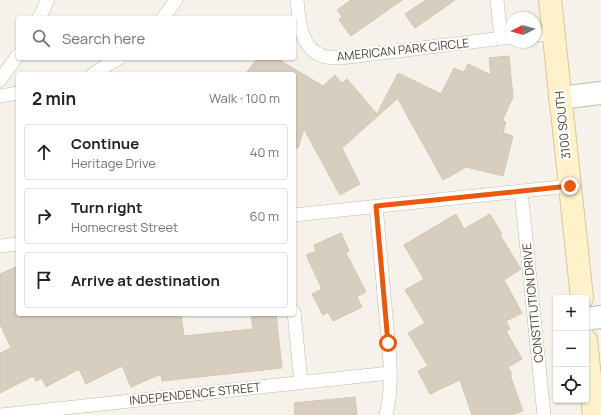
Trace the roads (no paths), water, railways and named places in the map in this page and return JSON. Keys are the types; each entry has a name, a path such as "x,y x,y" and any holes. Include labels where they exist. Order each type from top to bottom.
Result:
{"main road":[{"name":"3100 SOUTH","path":"550,0 544,34 560,98 582,295"},
{"path":"589,367 594,415"}],"street":[{"path":"560,98 601,93"},
{"path":"589,319 601,317"}],"lane":[{"path":"40,16 48,0"},
{"path":"164,16 176,0"},
{"name":"AMERICAN PARK CIRCLE","path":"297,0 300,27 309,46 314,52 330,58 341,58 505,38"},
{"name":"AMERICAN PARK CIRCLE","path":"497,0 505,34"},
{"path":"0,80 16,58"},
{"path":"96,72 116,60"},
{"path":"0,96 16,94"},
{"path":"296,215 570,186"},
{"name":"CONSTITUTION DRIVE","path":"521,191 544,415"},
{"path":"376,206 390,373 388,407 386,415"},
{"path":"0,246 16,244"},
{"path":"294,316 301,383"},
{"name":"INDEPENDENCE STREET","path":"0,415 390,373"}]}
